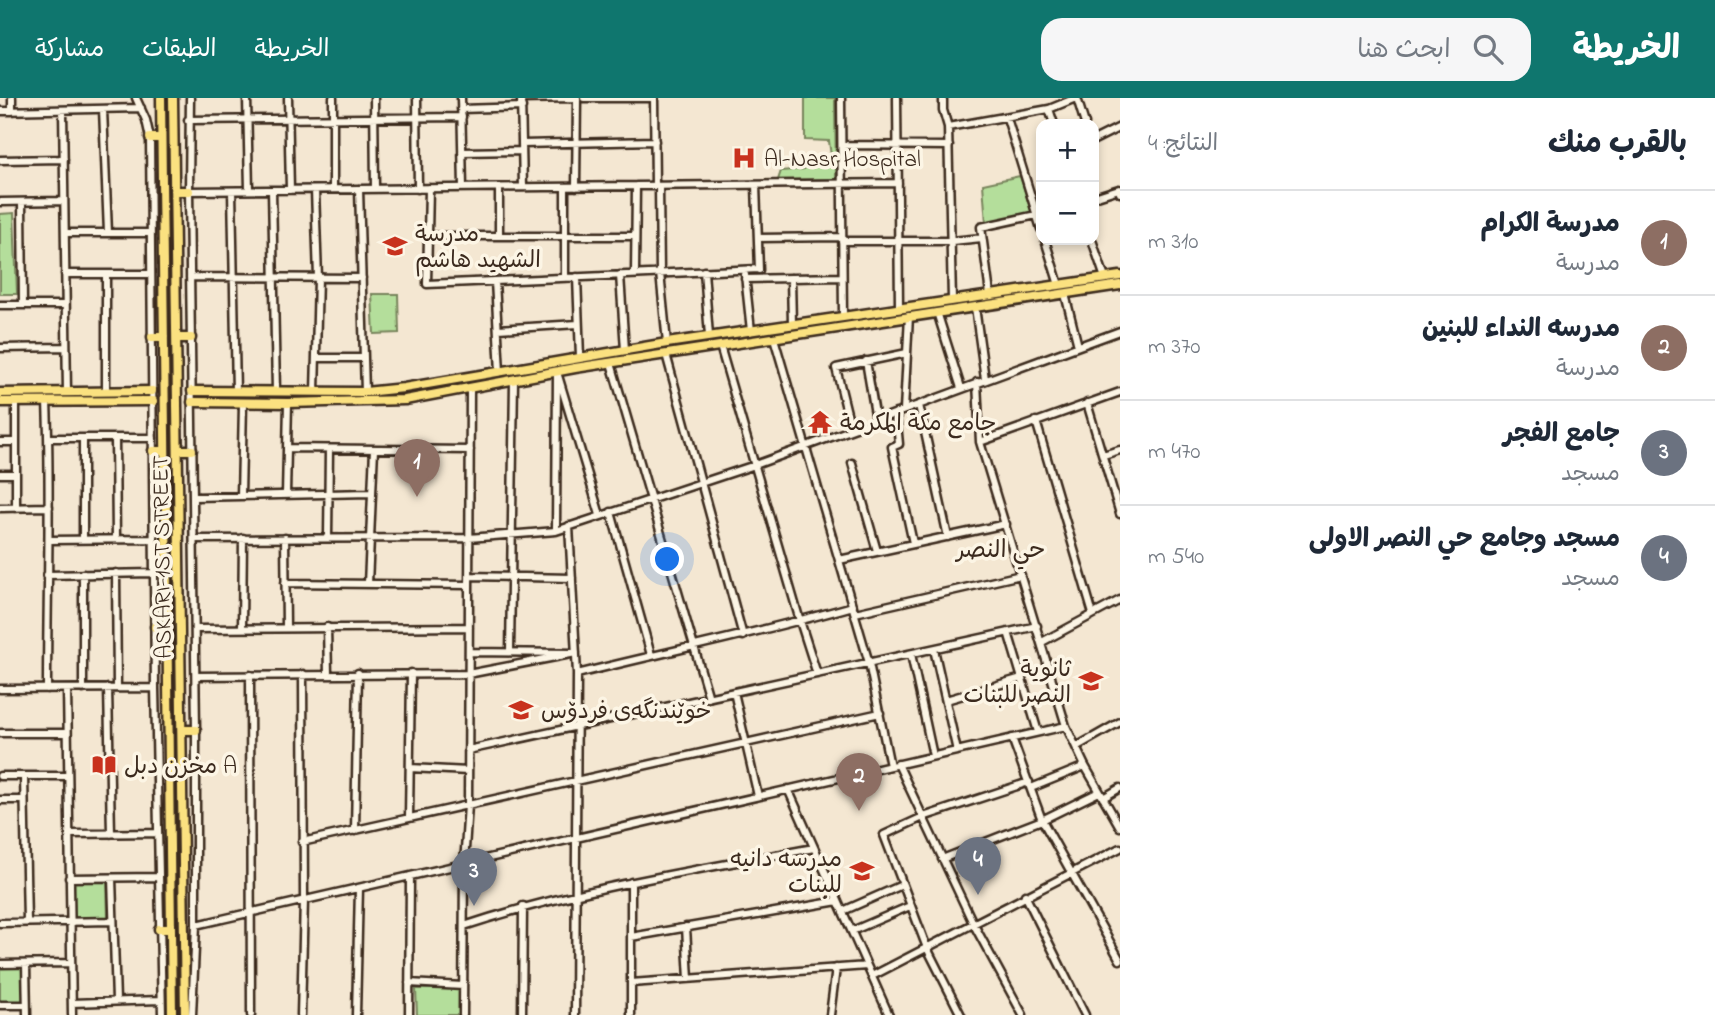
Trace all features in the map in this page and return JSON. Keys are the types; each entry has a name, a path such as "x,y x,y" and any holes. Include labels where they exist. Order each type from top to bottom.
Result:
{"main road":[{"name":"ASKARI-1ST STREET","path":"161,98 172,1015"},
{"name":"ASKARI-1ST STREET","path":"173,98 185,1015"},
{"path":"150,138 161,138"},
{"path":"175,191 188,191"},
{"path":"192,391 365,392 404,388 667,343 1120,276"},
{"path":"192,402 243,404 405,400 720,345 1120,285"},
{"path":"751,331 752,341"},
{"path":"152,337 164,337"},
{"path":"177,338 191,338"},
{"path":"165,389 178,390"},
{"path":"225,391 225,403"},
{"path":"0,393 106,392 153,396"},
{"path":"0,402 153,396"},
{"path":"165,402 178,402"},
{"path":"179,450 192,450"},
{"path":"153,451 165,451"},
{"path":"155,627 167,627"},
{"path":"183,730 196,730"},
{"path":"159,929 171,929"}],"street":[{"path":"12,98 12,111"},
{"path":"136,98 150,138 155,688 162,1015"},
{"path":"190,98 188,191 196,629 196,925 192,1015"},
{"path":"247,98 249,190"},
{"path":"288,98 290,190"},
{"path":"333,98 333,189"},
{"path":"374,98 375,189"},
{"path":"417,98 418,188"},
{"path":"461,98 463,188"},
{"path":"188,120 418,117 461,113 522,101 575,98 576,187"},
{"path":"584,98 654,98 660,273 667,343"},
{"path":"841,98 843,317"},
{"path":"897,98 899,307"},
{"path":"943,98 949,146 952,300"},
{"path":"948,127 1049,109 1063,100 1076,98 1083,119"},
{"path":"522,101 523,187"},
{"path":"0,111 141,108"},
{"path":"1049,109 1052,119"},
{"path":"63,110 66,392"},
{"path":"103,110 108,233"},
{"path":"1007,118 1036,206"},
{"path":"1099,137 1120,127"},
{"path":"462,152 576,142 654,141"},
{"path":"843,145 949,146"},
{"path":"0,160 64,159"},
{"path":"188,191 898,183"},
{"path":"756,185 759,279"},
{"path":"635,274 636,186"},
{"path":"565,187 565,277"},
{"path":"429,188 427,284 759,269"},
{"path":"499,188 499,236"},
{"path":"359,189 365,392"},
{"path":"1099,195 1119,189 1120,193"},
{"path":"272,190 276,391"},
{"path":"315,190 315,391"},
{"path":"232,191 236,391"},
{"path":"0,202 64,201"},
{"path":"22,202 23,305"},
{"path":"989,294 981,227 1036,216"},
{"path":"65,233 150,233"},
{"path":"428,236 635,236"},
{"path":"758,238 952,241 982,237"},
{"path":"1047,245 1059,285"},
{"path":"1094,245 1105,278"},
{"path":"745,270 751,331"},
{"path":"704,271 709,337"},
{"path":"65,274 150,274"},
{"path":"106,274 106,392"},
{"path":"620,275 625,350"},
{"path":"190,277 362,278"},
{"path":"577,277 580,357"},
{"path":"745,279 842,277"},
{"path":"791,278 792,324"},
{"path":"495,281 500,372"},
{"path":"1065,293 1078,346"},
{"path":"0,305 65,305"},
{"path":"975,307 985,380"},
{"path":"937,312 961,388"},
{"path":"904,410 909,316"},
{"path":"498,329 578,324"},
{"path":"195,539 469,538 556,531 755,465 1120,331"},
{"path":"774,338 869,663 890,766"},
{"path":"720,345 817,674"},
{"path":"0,348 66,347"},
{"path":"850,429 836,368 907,353"},
{"path":"666,354 743,636"},
{"path":"316,358 364,358"},
{"path":"866,361 876,419"},
{"path":"611,363 709,698"},
{"path":"557,372 600,515"},
{"path":"556,531 557,372"},
{"path":"510,652 514,380"},
{"path":"977,382 980,442 1066,726 1085,766 1120,827"},
{"path":"464,1015 470,389"},
{"path":"980,442 1120,392"},
{"path":"16,402 16,508"},
{"path":"47,402 50,540 47,575 47,688"},
{"path":"286,495 288,403"},
{"path":"1087,403 1120,514"},
{"path":"241,496 243,404"},
{"path":"919,405 948,537"},
{"path":"896,413 899,444 892,447 913,543"},
{"path":"1036,421 1093,614"},
{"path":"48,438 153,438"},
{"path":"83,439 83,539"},
{"path":"115,439 116,538"},
{"path":"0,442 16,442"},
{"path":"287,448 470,450"},
{"path":"328,538 329,449"},
{"path":"368,584 374,449"},
{"path":"1103,456 1120,450"},
{"path":"852,463 877,551"},
{"path":"0,474 16,474"},
{"path":"194,497 370,493"},
{"path":"0,508 49,507"},
{"path":"611,512 652,655"},
{"path":"839,560 1006,524"},
{"path":"569,526 577,674 575,1015"},
{"path":"242,628 243,538"},
{"path":"285,538 286,627"},
{"path":"50,540 154,539"},
{"path":"117,573 117,688"},
{"path":"47,575 154,573"},
{"path":"83,574 83,688"},
{"path":"577,674 800,621 1021,575"},
{"path":"469,576 511,579 572,578"},
{"path":"285,583 469,585"},
{"path":"1042,642 1120,600"},
{"path":"468,750 1037,626"},
{"path":"327,627 328,674"},
{"path":"196,629 469,627"},
{"path":"1008,632 1038,732"},
{"path":"934,649 957,751"},
{"path":"468,652 576,653"},
{"path":"196,676 468,674 576,653"},
{"path":"911,654 933,756"},
{"path":"355,831 358,673"},
{"path":"409,818 411,673"},
{"path":"301,1015 304,900 303,674"},
{"path":"250,675 251,1015"},
{"path":"946,700 1022,678"},
{"path":"67,688 72,1015"},
{"path":"108,688 111,834"},
{"path":"0,689 155,688"},
{"path":"734,692 758,796"},
{"path":"302,842 880,713"},
{"path":"1076,747 1120,722"},
{"path":"196,925 1066,726"},
{"path":"0,733 68,733"},
{"path":"1012,738 1042,820 1120,960"},
{"path":"898,764 973,923 1023,1015"},
{"path":"961,1015 927,948 884,835 923,817 1085,766"},
{"path":"410,768 468,771"},
{"path":"0,776 68,776"},
{"path":"24,776 27,922"},
{"path":"942,859 1120,788"},
{"path":"788,789 889,1015"},
{"path":"0,800 24,800"},
{"path":"69,834 158,833"},
{"path":"464,926 523,906 576,894 814,848"},
{"path":"872,976 1119,849"},
{"path":"409,1015 410,876"},
{"path":"69,878 159,877"},
{"path":"111,878 116,1001"},
{"path":"631,882 631,1015"},
{"path":"843,911 902,885"},
{"path":"356,1015 359,888"},
{"path":"1025,895 1085,1015"},
{"path":"631,937 838,901"},
{"path":"522,1015 523,906"},
{"path":"852,931 910,906"},
{"path":"0,923 113,922"},
{"path":"686,927 689,979"},
{"path":"0,964 70,963"},
{"path":"26,964 27,1015"},
{"path":"631,983 867,966"},
{"path":"830,1015 836,968"},
{"path":"409,983 463,986"},
{"path":"72,1003 160,1000"},
{"path":"0,1005 26,1005"}],"green space":[{"path":"805,98 835,98 836,179 778,180 781,171 804,169 807,158 831,156 829,141 805,140"},
{"path":"1020,176 1032,214 986,223 983,184"},
{"path":"14,213 17,294 0,294 0,214"},
{"path":"372,294 398,294 399,333 374,334"},
{"path":"107,880 108,919 72,919 72,881"},
{"path":"0,967 23,967 24,1001 0,1001"},
{"path":"416,989 459,989 459,1015 417,1015"}],"place":[{"name":"Al-Nasr Hospital","path":"744,158"},
{"name":"مدرسة الشهيد هاشم","path":"395,246"},
{"name":"جامع مكة المكرمة","path":"820,422"},
{"name":"مدرسة الكرام","path":"417,497"},
{"name":"ثانوية النصر للبنات","path":"1091,681"},
{"name":"خوێندنگەی فردۆس","path":"521,710"},
{"name":"مخزن دبل A","path":"104,765"},
{"name":"مدرسه النداء للبنين","path":"859,811"},
{"name":"مدرسه دانيه للبنات","path":"862,871"},
{"name":"مسجد وجامع حي النصر الاولى","path":"978,895"},
{"name":"جامع الفجر","path":"474,906"}],"district":[{"name":"حي النصر","path":"1001,549"}]}
